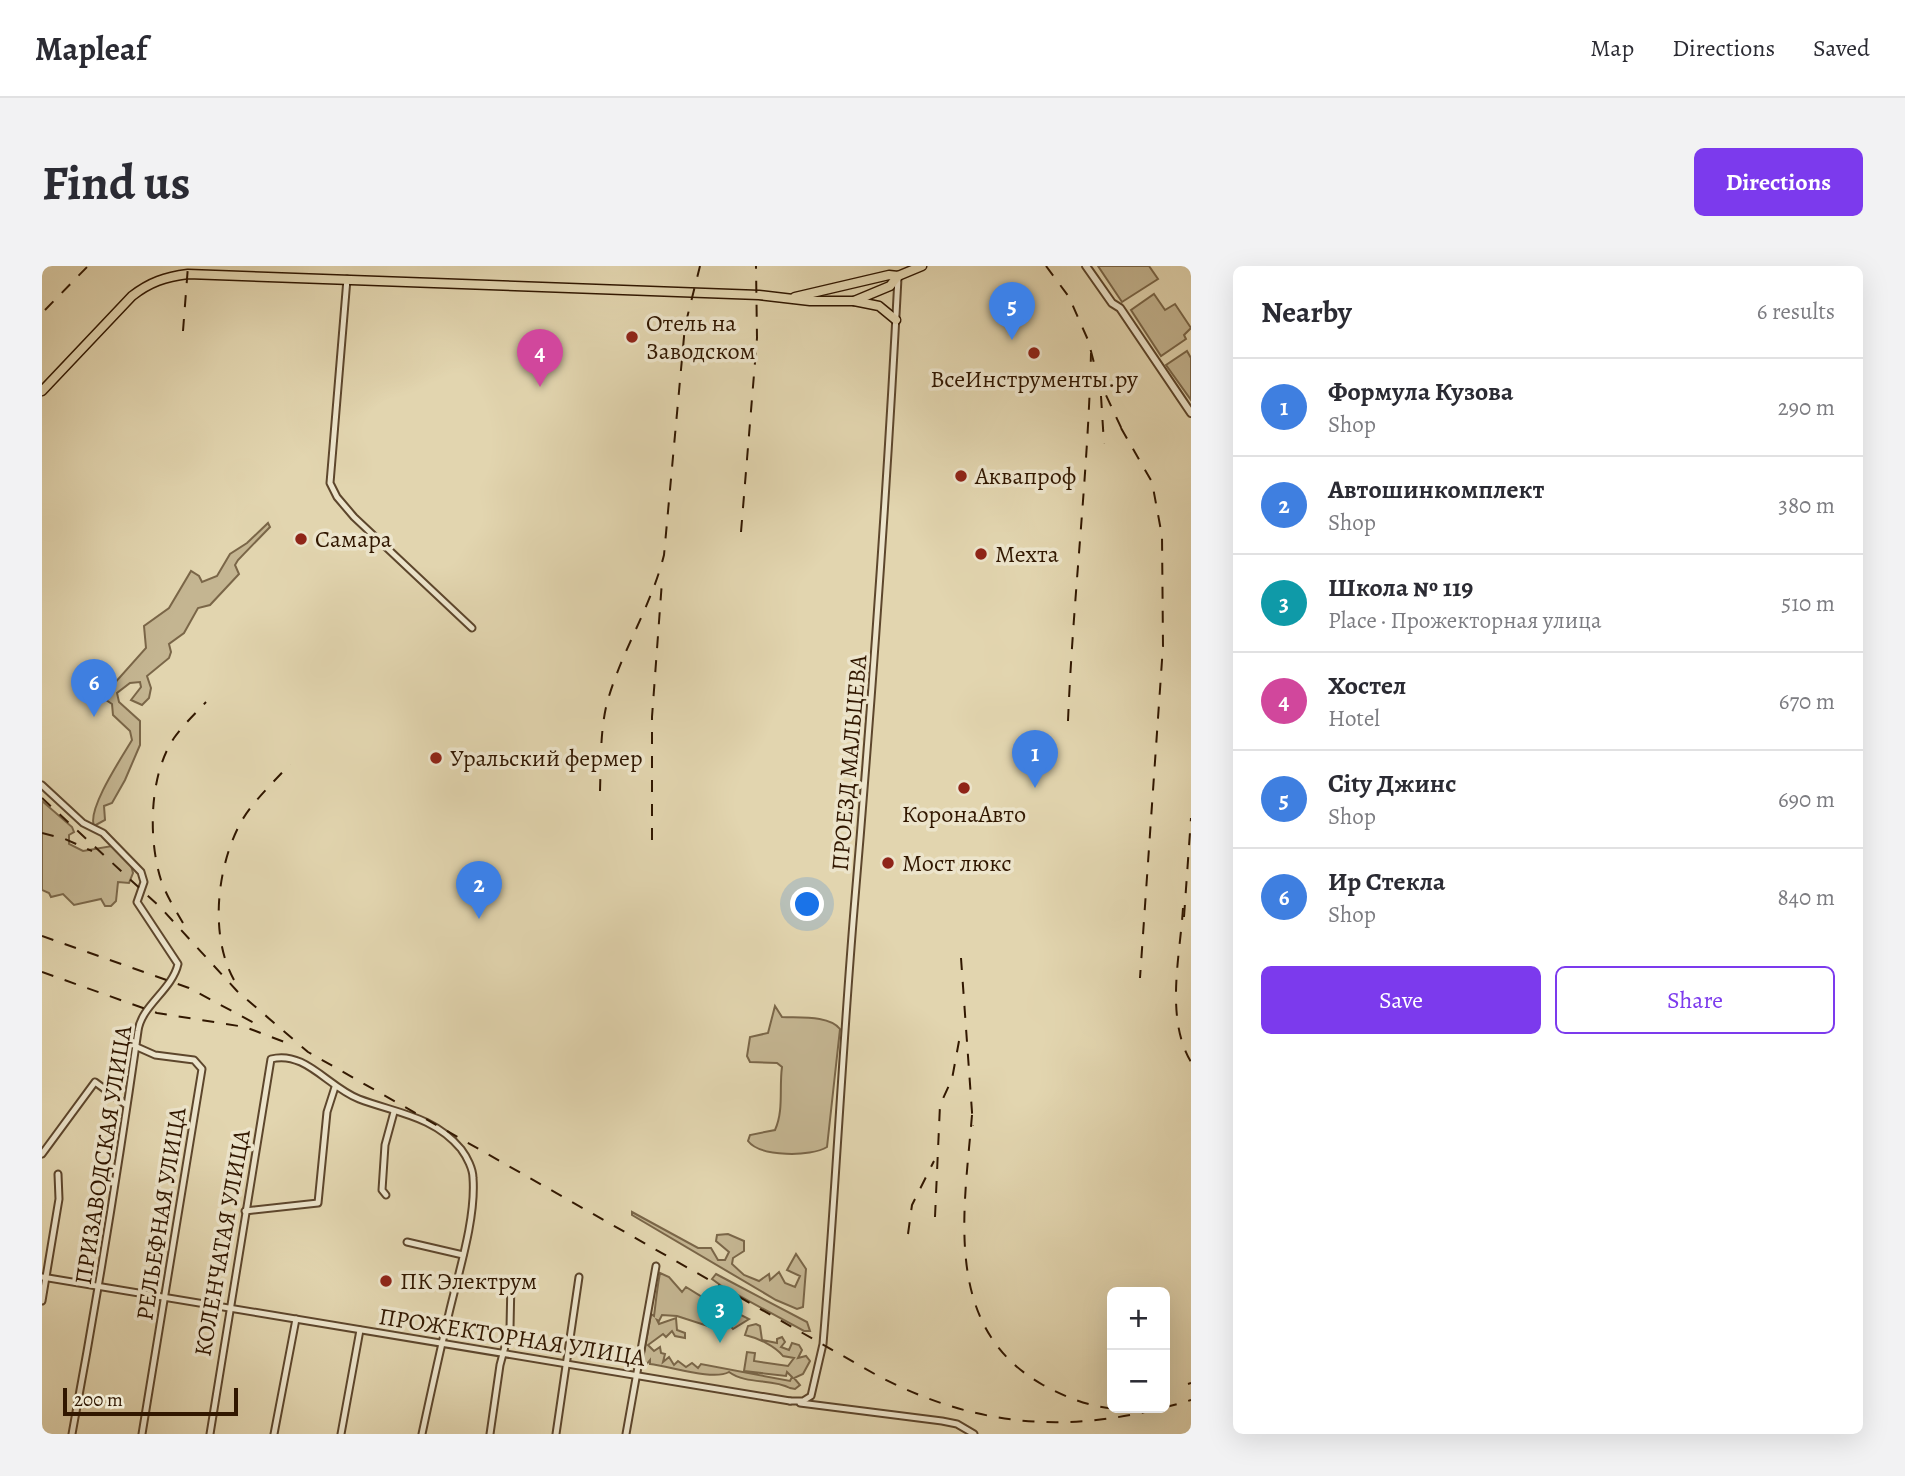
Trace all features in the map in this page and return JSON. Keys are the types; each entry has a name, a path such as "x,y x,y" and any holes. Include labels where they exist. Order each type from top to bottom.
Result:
{"main road":[{"path":"853,301 890,286 898,276 922,266"},
{"path":"42,391 112,314 132,296 159,279 188,274 795,297 810,301 853,301 879,306 896,320"},
{"path":"795,297 889,275 898,276"}],"street":[{"path":"1086,266 1112,303 1120,308 1191,413"},
{"name":"ПРОЕЗД МАЛЬЦЕВА","path":"790,1401 803,1401 811,1396 823,1344 854,911 868,767 883,517 896,360 898,276"},
{"path":"347,279 330,483 354,517 472,628"},
{"name":"ПРИЗАВОДСКАЯ УЛИЦА","path":"42,785 83,823 103,832 141,872 144,882 137,902 178,964 171,982 138,1028 137,1047 132,1059 133,1077 125,1104 124,1134 72,1434"},
{"name":"РЕЛЬЕФНАЯ УЛИЦА","path":"137,1047 155,1055 194,1060 202,1069 142,1434"},
{"name":"КОЛЕНЧАТАЯ УЛИЦА","path":"210,1434 217,1377 232,1309 245,1211 271,1059 286,1055 301,1060 335,1087"},
{"path":"42,1154 95,1082 125,1104"},
{"path":"245,1211 318,1203 327,1112 335,1087 343,1093 394,1112 403,1111 431,1125 463,1150 473,1178 463,1255 422,1434"},
{"path":"386,1195 382,1190 385,1144 394,1112"},
{"path":"42,1301 59,1199 58,1174"},
{"path":"407,1242 463,1255"},
{"path":"626,1434 656,1266"},
{"name":"ПРОЖЕКТОРНАЯ УЛИЦА","path":"44,1277 790,1401 942,1421 957,1424 974,1434"},
{"path":"556,1434 569,1365 579,1277"},
{"path":"490,1434 503,1354 508,1344 512,1314 511,1280"},
{"path":"274,1434 296,1319"},
{"path":"341,1434 360,1330"}],"shaded area":[{"path":"1098,266 1149,266 1158,279 1122,302"},
{"path":"1154,294 1165,310 1175,304 1191,328 1184,335 1186,339 1161,356 1131,310"},
{"path":"1187,351 1191,358 1191,400 1166,365"},
{"path":"268,523 270,527 235,565 239,574 210,605 198,608 184,633 169,644 169,658 147,676 151,688 149,698 142,705 131,700 141,687 140,682 130,683 117,693 119,702 140,721 140,745 112,803 104,806 105,820 94,826 93,818 100,796 132,740 130,731 113,715 112,704 103,698 104,695 146,648 144,626 169,608 191,571 199,576 202,582 217,576 230,554 247,543"},
{"path":"42,801 72,827 74,832 69,835 69,844 83,851 112,846 131,865 133,873 129,883 118,882 116,901 111,906 105,906 101,899 74,905 63,894 51,897 42,890"},
{"path":"775,1006 782,1017 821,1019 840,1029 827,1147 810,1153 774,1153 748,1141 750,1135 775,1130 778,1122 782,1067 777,1063 750,1062 747,1056 750,1037 768,1033"},
{"path":"632,1212 698,1248 711,1248 718,1260 725,1260 729,1252 716,1241 717,1235 728,1234 744,1241 744,1251 733,1258 732,1264 744,1275 759,1281 769,1274 770,1280 779,1272 785,1283 795,1287 800,1276 787,1270 796,1254 806,1269 803,1307 797,1309 776,1300 632,1215"},
{"path":"660,1273 669,1277 682,1292 686,1287 702,1297 700,1302 711,1309 715,1308 713,1304 729,1310 734,1316 735,1312 749,1319 733,1329 728,1323 720,1327 716,1322 714,1328 677,1316 662,1315 659,1321 657,1320 659,1324 676,1318 677,1330 685,1333 685,1338 675,1336 672,1331 666,1337 663,1334 648,1345 654,1351 660,1347 661,1353 665,1354 663,1362 669,1357 674,1365 678,1361 686,1367 692,1363 698,1368 701,1364 790,1381 792,1377 787,1372 786,1376 744,1371 747,1352 755,1353 754,1361 788,1366 794,1358 783,1356 766,1343 745,1335 748,1326 756,1324 760,1326 762,1340 777,1343 777,1339 782,1337 785,1342 781,1347 789,1350 792,1343 799,1345 802,1350 798,1358 806,1356 810,1361 803,1374 794,1378 800,1385 795,1389 744,1379 729,1372 713,1375 691,1372 650,1364 650,1360 646,1365 642,1365 651,1314 654,1316"},
{"path":"716,1274 807,1322 810,1331 804,1331 723,1287 712,1279"}],"railway":[{"path":"45,310 88,266"},
{"path":"183,331 188,266"},
{"path":"600,791 602,736 607,703 652,593 664,555 685,326 700,266"},
{"path":"741,532 757,338 756,266"},
{"path":"1046,266 1069,297 1088,340 1098,378 1125,436"},
{"path":"1068,721 1091,353"},
{"path":"1101,396 1104,444"},
{"path":"1121,428 1152,482 1162,536 1163,646 1140,978"},
{"path":"652,840 652,717 662,581"},
{"path":"183,923 161,880 154,846 153,807 155,788 166,753 174,738 206,702"},
{"path":"234,980 221,943 219,922 219,901 226,859 246,814 290,764"},
{"path":"42,798 160,907 237,991 308,1052 880,1377 919,1395 958,1408 1033,1422 1110,1418 1191,1400"},
{"path":"1184,917 1191,818"},
{"path":"42,833 65,839 92,851"},
{"path":"1183,908 1176,1007 1183,1045 1191,1062"},
{"path":"42,936 189,988 258,1025"},
{"path":"961,958 973,1126"},
{"path":"42,972 157,1013 245,1027 287,1043"},
{"path":"935,1217 940,1105 952,1079 959,1041"},
{"path":"972,1115 964,1228 967,1265 974,1300 988,1333 1011,1361 1043,1385 1080,1402 1107,1408"},
{"path":"908,1234 912,1205 934,1161"}],"place":[{"name":"Отель на Заводском","path":"632,337"},
{"name":"City Джинс","path":"1012,340"},
{"name":"ВсеИнструменты.ру","path":"1034,353"},
{"name":"Хостел","path":"540,387"},
{"name":"Аквапроф","path":"961,476"},
{"name":"Самара","path":"301,539"},
{"name":"Мехта","path":"981,554"},
{"name":"Ир Стекла","path":"94,717"},
{"name":"Уральский фермер","path":"436,758"},
{"name":"КоронаАвто","path":"964,788"},
{"name":"Формула Кузова","path":"1035,788"},
{"name":"Мост люкс","path":"888,863"},
{"name":"Автошинкомплект","path":"479,919"},
{"name":"ПК Электрум","path":"386,1281"},
{"name":"Школа № 119","path":"720,1343"}]}
